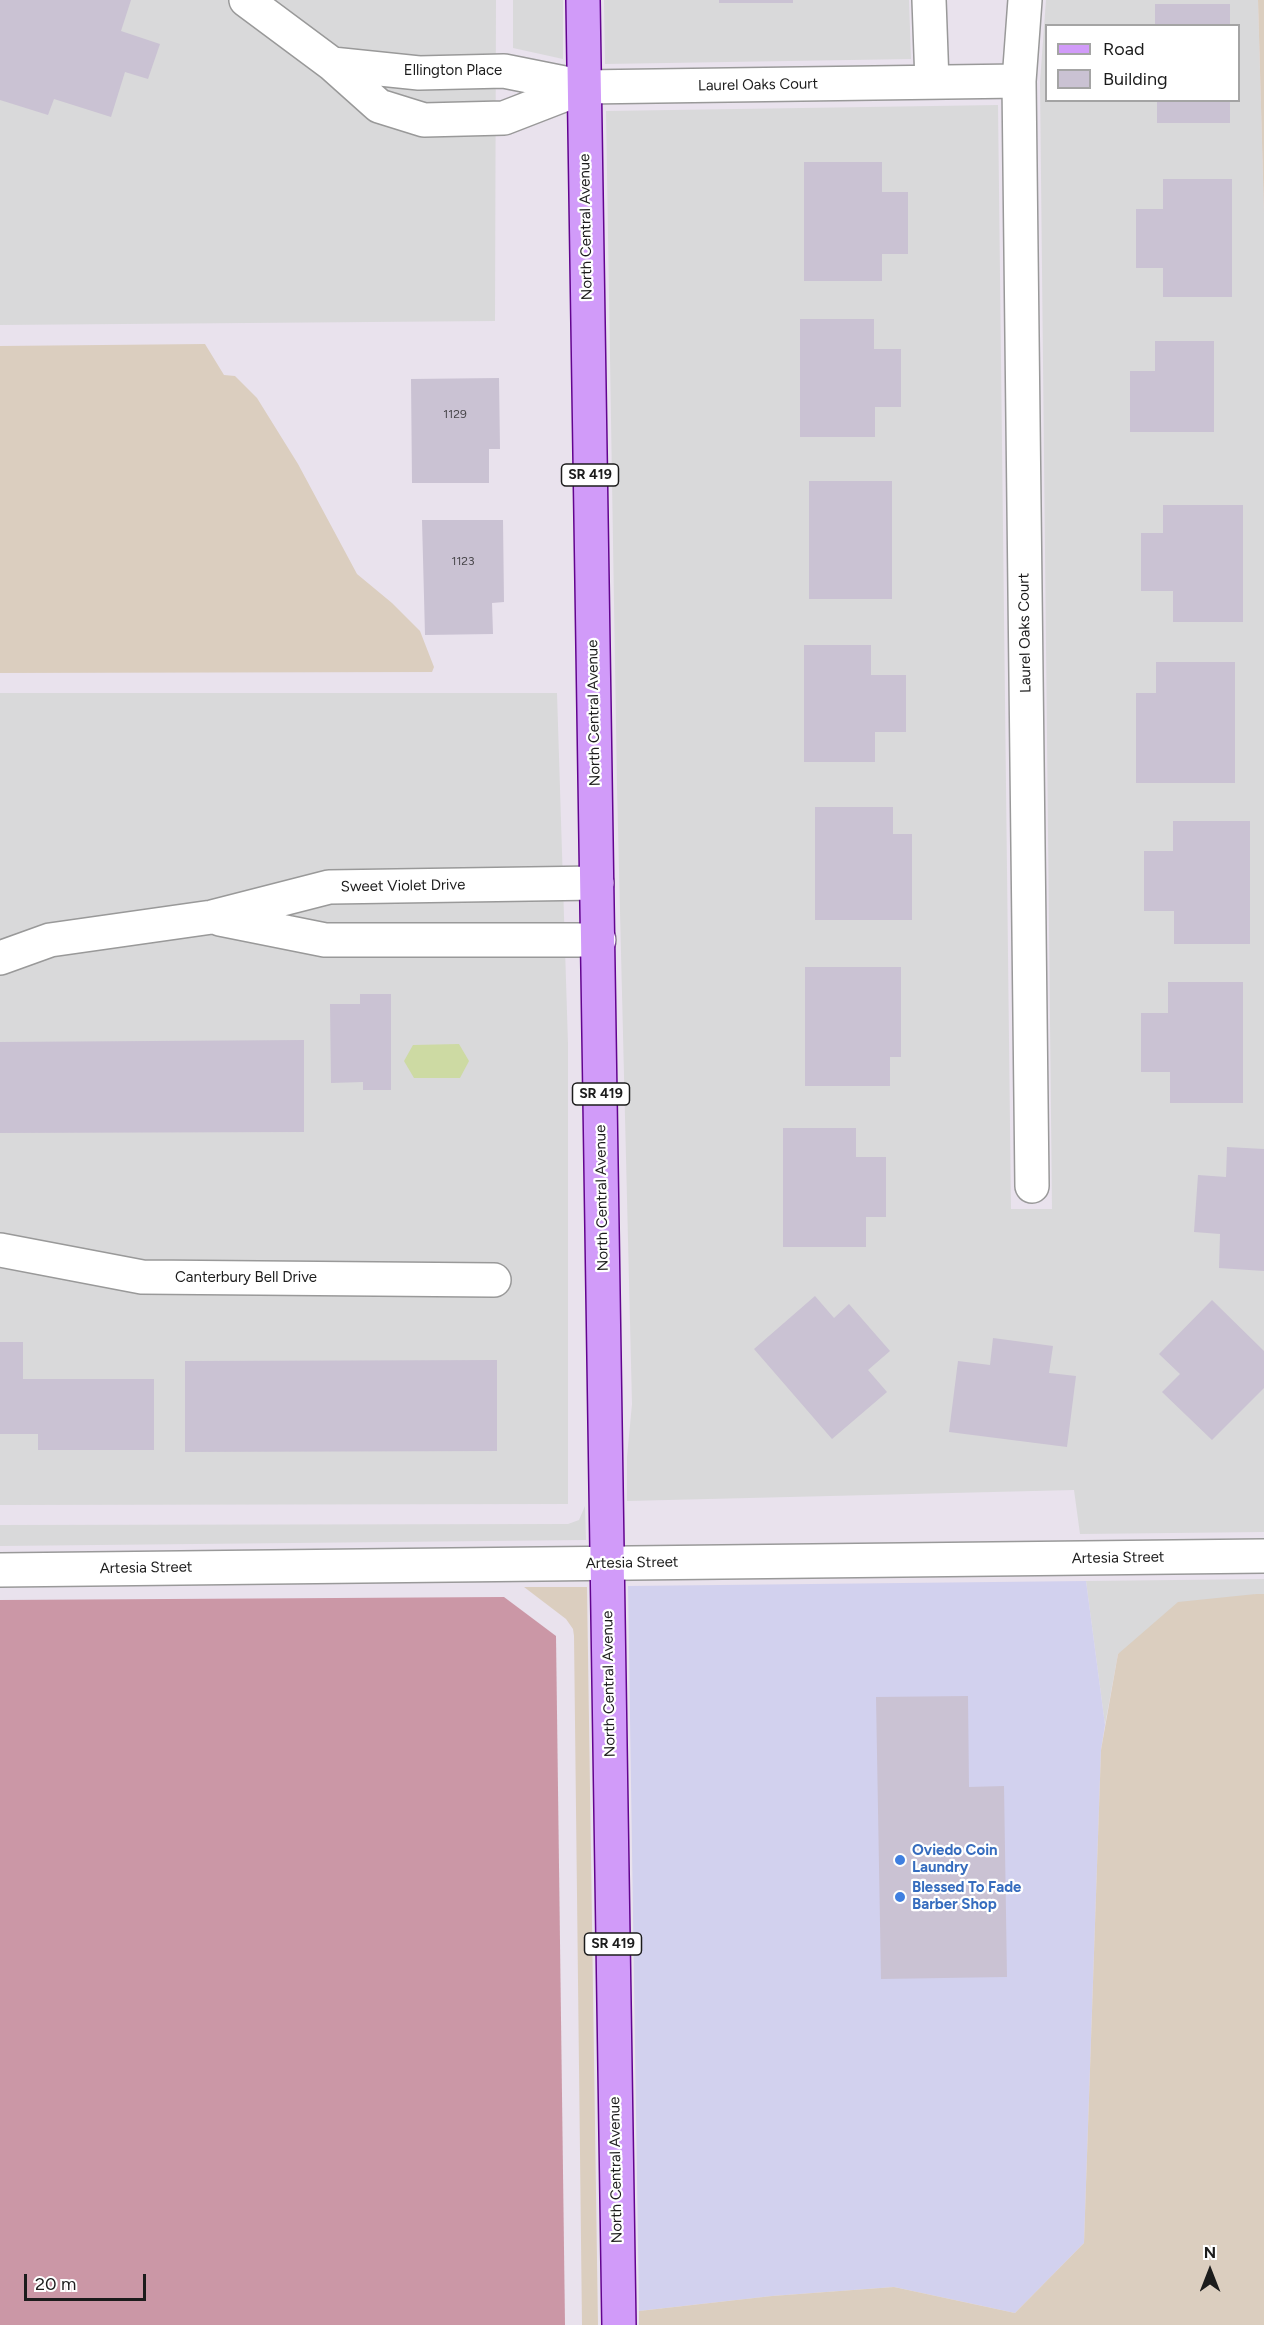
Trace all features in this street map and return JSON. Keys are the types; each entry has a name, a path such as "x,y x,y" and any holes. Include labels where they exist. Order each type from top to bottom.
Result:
{"main road":[{"name":"North Central Avenue","path":"583,0 619,2325"}],"street":[{"path":"246,0 332,64 379,106 424,120 504,118 584,87"},
{"path":"929,0 932,82"},
{"name":"Laurel Oaks Court","path":"1025,0 1019,81 1032,1186"},
{"name":"Ellington Place","path":"332,64 419,73 504,70 584,87"},
{"name":"Laurel Oaks Court","path":"584,87 1019,81"},
{"name":"Sweet Violet Drive","path":"0,958 50,940 212,918 329,887 597,883"},
{"name":"Sweet Violet Drive","path":"212,918 325,940 598,940"},
{"name":"Canterbury Bell Drive","path":"0,1250 142,1277 494,1280"},
{"name":"Artesia Street","path":"0,1570 1264,1556"}],"shaded area":[{"path":"0,0 496,0 495,321 0,325"},
{"path":"513,0 563,0 563,59 513,48"},
{"path":"604,0 909,0 911,59 605,64"},
{"path":"1046,0 1258,0 1264,214 1264,1532 1080,1534 1074,1490 627,1501 627,1457 632,1404 617,788 606,111 998,105 1011,1209 1052,1209 1040,82"},
{"path":"1258,0 1264,0 1264,214"},
{"path":"205,344 224,375 235,376 257,398 298,464 357,574 392,603 420,631 434,667 432,672 0,673 0,346"},
{"path":"0,693 557,693 568,1044 568,1504 0,1505"},
{"path":"459,1044 469,1061 460,1078 414,1078 404,1061 413,1045"},
{"path":"585,1506 586,1540 0,1546 0,1525 568,1524 579,1520"},
{"path":"1264,1579 1264,1594 1256,1594 1118,1654 1105,1725 1086,1581"},
{"path":"1086,1581 1105,1725 1101,1750 1084,2243 1015,2313 894,2287 772,2296 639,2311 628,1586"},
{"path":"524,1587 587,1587 598,2325 582,2325 574,1636 573,1629 566,1619"},
{"path":"1264,1594 1264,2325 639,2325 639,2311 772,2296 894,2287 1015,2313 1084,2243 1101,1750 1118,1654 1178,1602"},
{"path":"504,1597 556,1636 565,2325 0,2325 0,1600"}],"building":[{"path":"0,0 131,0 121,31 160,44 148,79 125,72 111,117 54,99 48,115 0,100"},
{"path":"719,0 793,0 793,3 719,3"},
{"path":"1155,4 1230,4 1230,24 1155,24"},
{"path":"1157,102 1230,102 1230,123 1157,123"},
{"path":"804,162 882,162 882,192 908,192 908,254 882,254 882,281 804,281"},
{"path":"1163,179 1232,179 1232,297 1163,297 1163,268 1136,268 1136,209 1163,209"},
{"path":"800,319 874,319 874,349 901,349 901,407 875,407 875,437 800,437"},
{"path":"1155,341 1214,341 1214,432 1130,432 1130,371 1155,371"},
{"path":"499,378 500,449 489,449 489,483 412,483 411,379"},
{"path":"809,481 892,481 892,599 809,599"},
{"path":"1163,505 1243,505 1243,622 1173,622 1173,591 1141,591 1141,533 1163,533"},
{"path":"422,520 503,520 504,602 492,603 493,634 425,635"},
{"path":"804,645 871,645 871,675 906,675 906,732 875,732 875,762 804,762"},
{"path":"1156,662 1235,662 1235,783 1136,783 1136,693 1156,693"},
{"path":"815,807 893,807 893,834 912,834 912,920 815,920"},
{"path":"1173,821 1250,821 1250,944 1174,944 1174,911 1144,911 1144,851 1173,851"},
{"path":"805,967 901,967 901,1057 890,1057 890,1086 805,1086"},
{"path":"1168,982 1243,982 1243,1103 1170,1103 1170,1072 1141,1072 1141,1013 1168,1013"},
{"path":"360,994 391,994 391,1090 363,1090 363,1082 331,1083 330,1004 360,1004"},
{"path":"304,1040 304,1132 0,1133 0,1042"},
{"path":"783,1128 856,1128 856,1157 886,1157 886,1217 866,1217 866,1247 783,1247"},
{"path":"1227,1147 1264,1149 1264,1271 1219,1268 1220,1234 1194,1232 1198,1175 1226,1177"},
{"path":"815,1296 834,1318 849,1304 890,1351 868,1370 887,1392 832,1439 754,1349"},
{"path":"1212,1300 1264,1351 1264,1388 1212,1440 1162,1392 1180,1374 1159,1354"},
{"path":"993,1338 1053,1346 1049,1373 1076,1376 1067,1447 949,1432 958,1361 990,1365"},
{"path":"0,1342 23,1342 23,1379 154,1379 154,1450 38,1450 38,1434 0,1434"},
{"path":"497,1360 497,1451 185,1452 185,1361"},
{"path":"968,1696 969,1787 1004,1786 1007,1977 881,1979 876,1697"}],"place":[{"name":"Oviedo Coin Laundry","path":"900,1860"},
{"name":"Blessed To Fade Barber Shop","path":"900,1897"}]}
